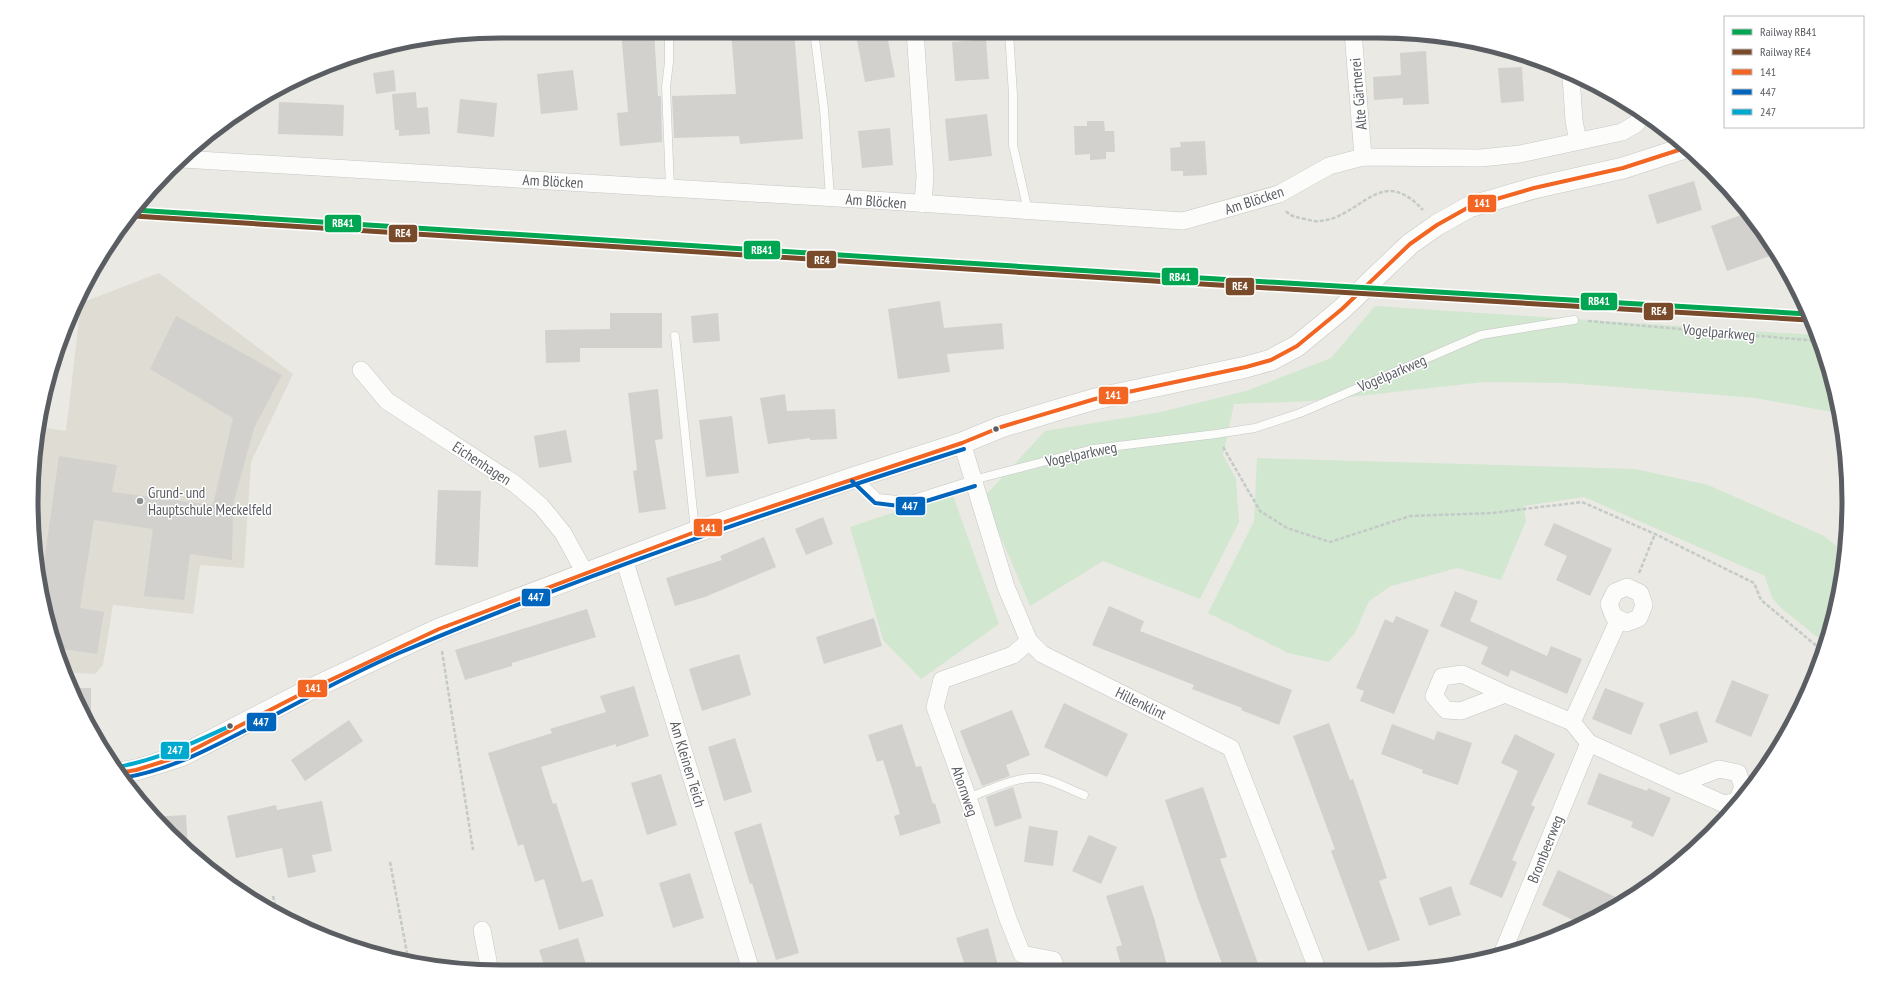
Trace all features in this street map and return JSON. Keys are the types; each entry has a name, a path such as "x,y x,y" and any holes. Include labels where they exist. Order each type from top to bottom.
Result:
{"street":[{"name":"Am Blöcken","path":"915,38 925,176 923,204"},
{"name":"Alte Gärtnerei","path":"1353,38 1363,157"},
{"path":"1571,80 1574,120 1578,141"},
{"name":"Am Blöcken","path":"189,159 670,188 1183,221 1279,194 1329,166 1363,157 1481,158 1520,154 1622,132 1636,124 1640,119"},
{"path":"125,772 182,756 307,691 439,629 695,532 856,477 962,443 1001,427 1095,399 1246,367 1271,360 1297,346 1342,310 1410,244 1437,225 1469,207 1534,188 1623,168 1681,150"},
{"name":"Eichenhagen","path":"361,370 387,401 515,484 541,506 563,533 585,573"},
{"name":"Hillenklint","path":"962,443 972,480 1006,587 1029,641 1042,654 1231,748 1316,965"},
{"name":"Am Kleinen Teich","path":"624,558 749,965"},
{"path":"1627,587 1640,593 1644,605 1639,618 1626,622 1619,619 1614,617 1609,604 1615,592 1627,587"},
{"path":"1572,722 1619,619"},
{"name":"Ahornweg","path":"1029,641 1013,655 942,680 935,707 968,798 1008,919 1022,954 1053,960 1055,965"},
{"path":"1505,694 1572,722 1589,744 1679,784"},
{"name":"Brombeerweg","path":"1505,947 1589,744"},
{"path":"482,930 489,965"}],"lane":[{"path":"815,38 824,109 830,198"},
{"path":"1009,38 1013,95 1013,145 1028,211"},
{"path":"669,39 669,62 666,87 670,188"},
{"name":"Vogelparkweg","path":"856,477 878,498 907,501 972,480 1094,448 1255,428 1300,413 1481,335 1574,320"},
{"path":"675,336 695,532"},
{"path":"968,798 1019,779 1032,778 1043,778 1084,795"}],"path":[{"path":"1279,194 1283,208 1290,216 1319,221 1342,214 1364,199 1393,190 1416,202 1437,225"},
{"name":"Vogelparkweg","path":"1574,320 1813,341"},
{"path":"1216,434 1260,511 1287,528 1330,542 1410,516 1492,512 1582,502 1654,534 1754,583 1762,600 1818,647"},
{"path":"1632,589 1654,534"},
{"path":"439,629 473,850"},
{"path":"390,862 407,953"},
{"path":"273,896 275,906"}],"shaded area":[{"name":"Grund- und Hauptschule Meckelfeld","path":"159,273 293,374 251,462 244,568 200,565 193,614 113,605 103,665 95,674 71,672 63,650 47,592 39,532 38,502 39,471 44,428 66,431 80,308 83,302"}],"green space":[{"path":"1375,306 1811,335 1826,382 1833,412 1756,398 1567,383 1484,382 1313,401 1234,404 1223,455 1236,479 1239,522 1200,599 1103,561 1030,606 984,497 1045,431 1161,412 1246,391 1331,358"},
{"path":"1257,458 1635,469 1708,485 1824,536 1839,548 1833,592 1820,639 1781,608 1772,598 1765,576 1584,497 1524,506 1526,521 1501,580 1457,568 1391,586 1369,601 1355,633 1329,662 1288,653 1208,613 1254,521"},
{"path":"952,493 999,624 921,679 883,640 850,527"}],"building":[{"path":"622,38 654,38 658,96 661,96 662,142 620,146 617,113 628,112"},
{"path":"732,38 795,38 803,139 740,144 739,136 674,138 672,96 736,94"},
{"path":"869,38 888,38 895,77 865,82 857,40"},
{"path":"986,39 989,79 955,81 952,42"},
{"path":"1426,51 1429,104 1403,105 1403,98 1374,100 1373,77 1401,75 1400,53"},
{"path":"1522,67 1524,101 1501,103 1498,68"},
{"path":"394,70 396,91 376,94 373,73"},
{"path":"573,70 578,110 541,114 537,74"},
{"path":"416,92 417,108 428,107 430,134 399,136 399,130 395,130 392,94"},
{"path":"460,99 497,103 494,137 457,133"},
{"path":"279,102 344,105 343,136 278,134"},
{"path":"987,114 992,156 949,161 945,119"},
{"path":"1087,121 1104,121 1105,131 1114,131 1115,152 1106,152 1106,159 1090,160 1090,154 1075,155 1074,126 1087,126"},
{"path":"890,128 893,165 862,168 858,131"},
{"path":"1205,141 1207,175 1183,176 1183,171 1171,171 1170,148 1181,147 1180,142"},
{"path":"1694,181 1702,210 1657,224 1648,195"},
{"path":"1742,214 1771,256 1727,271 1711,226"},
{"path":"940,301 944,328 1002,323 1004,349 947,354 950,372 898,379 888,309"},
{"path":"610,313 662,313 662,348 580,348 580,362 546,363 545,330 610,329"},
{"path":"718,313 720,341 693,343 691,316"},
{"path":"176,316 282,375 254,428 233,505 232,560 190,554 184,600 144,596 153,529 94,520 80,608 104,612 97,654 63,649 54,621 43,569 59,456 117,465 112,492 213,505 233,418 150,369"},
{"path":"658,389 663,439 655,440 666,509 639,513 633,471 637,470 628,393"},
{"path":"785,394 787,411 835,409 837,439 810,440 810,438 768,444 760,398"},
{"path":"732,416 739,473 706,477 699,420"},
{"path":"566,430 572,462 539,468 534,436"},
{"path":"438,490 481,491 478,567 435,565"},
{"path":"823,517 833,544 806,555 795,529"},
{"path":"1554,523 1612,549 1590,596 1556,580 1567,556 1544,545"},
{"path":"764,537 776,567 705,597 675,606 666,578 722,560 720,556"},
{"path":"1455,591 1478,601 1470,621 1547,656 1551,646 1582,659 1567,694 1511,670 1508,677 1481,664 1488,647 1440,626"},
{"path":"1109,606 1144,621 1140,631 1292,690 1279,725 1241,710 1242,708 1192,689 1194,685 1092,645"},
{"path":"587,609 596,637 512,663 512,666 465,680 455,650"},
{"path":"1396,616 1429,630 1394,714 1360,701 1364,691 1356,688 1385,619 1393,623"},
{"path":"874,618 882,646 824,664 816,637"},
{"path":"739,654 751,695 702,711 689,669"},
{"path":"1732,680 1769,695 1751,737 1715,722"},
{"path":"634,686 649,736 616,747 616,744 541,767 553,804 556,803 582,882 592,879 604,916 559,930 544,879 535,882 523,844 518,846 488,753 552,733 550,729 606,712 600,696"},
{"path":"77,688 91,688 91,716"},
{"path":"1605,688 1644,703 1631,735 1592,719"},
{"path":"1064,703 1128,734 1107,777 1044,747"},
{"path":"1012,710 1030,755 1006,765 1010,776 982,786 960,731"},
{"path":"1697,711 1708,742 1670,755 1659,724"},
{"path":"349,720 363,741 305,781 291,760"},
{"path":"1329,723 1350,780 1353,779 1387,878 1379,881 1400,940 1368,951 1331,851 1335,849 1293,736"},
{"path":"902,724 916,767 921,766 933,804 935,803 941,823 900,836 894,816 900,814 883,760 877,762 868,735"},
{"path":"1392,724 1434,740 1437,731 1472,743 1458,785 1422,773 1423,770 1381,754"},
{"path":"1515,734 1555,754 1531,805 1535,807 1512,860 1517,862 1502,898 1469,884 1518,771 1501,763"},
{"path":"735,738 752,792 724,801 708,747"},
{"path":"1599,773 1647,791 1648,788 1671,798 1653,837 1631,827 1633,822 1587,804"},
{"path":"661,774 677,825 647,835 631,783"},
{"path":"1013,787 1022,818 995,827 986,797"},
{"path":"1203,787 1227,857 1220,859 1259,965 1223,965 1198,899 1165,800"},
{"path":"322,801 332,851 312,855 316,872 288,878 282,848 236,858 227,816 276,805 277,810"},
{"path":"186,815 188,842 174,829 162,816"},
{"path":"761,823 799,953 776,960 752,883 750,884 734,832"},
{"path":"1029,826 1058,831 1053,866 1024,862"},
{"path":"1089,835 1117,847 1101,884 1072,871"},
{"path":"1558,870 1618,898 1575,921 1542,905"},
{"path":"690,873 704,918 673,928 659,883"},
{"path":"1143,885 1167,965 1121,965 1116,947 1122,945 1106,896"},
{"path":"1451,886 1461,915 1429,926 1419,898"},
{"path":"988,928 998,965 965,965 956,938"},
{"path":"578,938 586,965 544,965 539,950"}],"rail line":[{"name":"RB41","path":"141,210 1185,277 1802,314"},
{"name":"RE4","path":"136,216 1185,283 1805,320"}],"transit line":[{"name":"141","path":"125,772 136,770 181,756 307,691 439,629 695,532 962,443 1001,427 1095,399 1246,367 1271,360 1297,346 1342,309 1410,244 1437,225 1469,207 1534,188 1623,168 1680,150"},
{"name":"447","path":"129,777 154,771 197,754 339,681 399,653 468,624 608,570 750,520 964,449"},
{"name":"447","path":"852,481 875,503 907,507 975,486"},
{"name":"247","path":"121,766 147,760 189,745 230,726"}],"place":[{"name":"Grund- und Hauptschule Meckelfeld","path":"140,501"}]}
